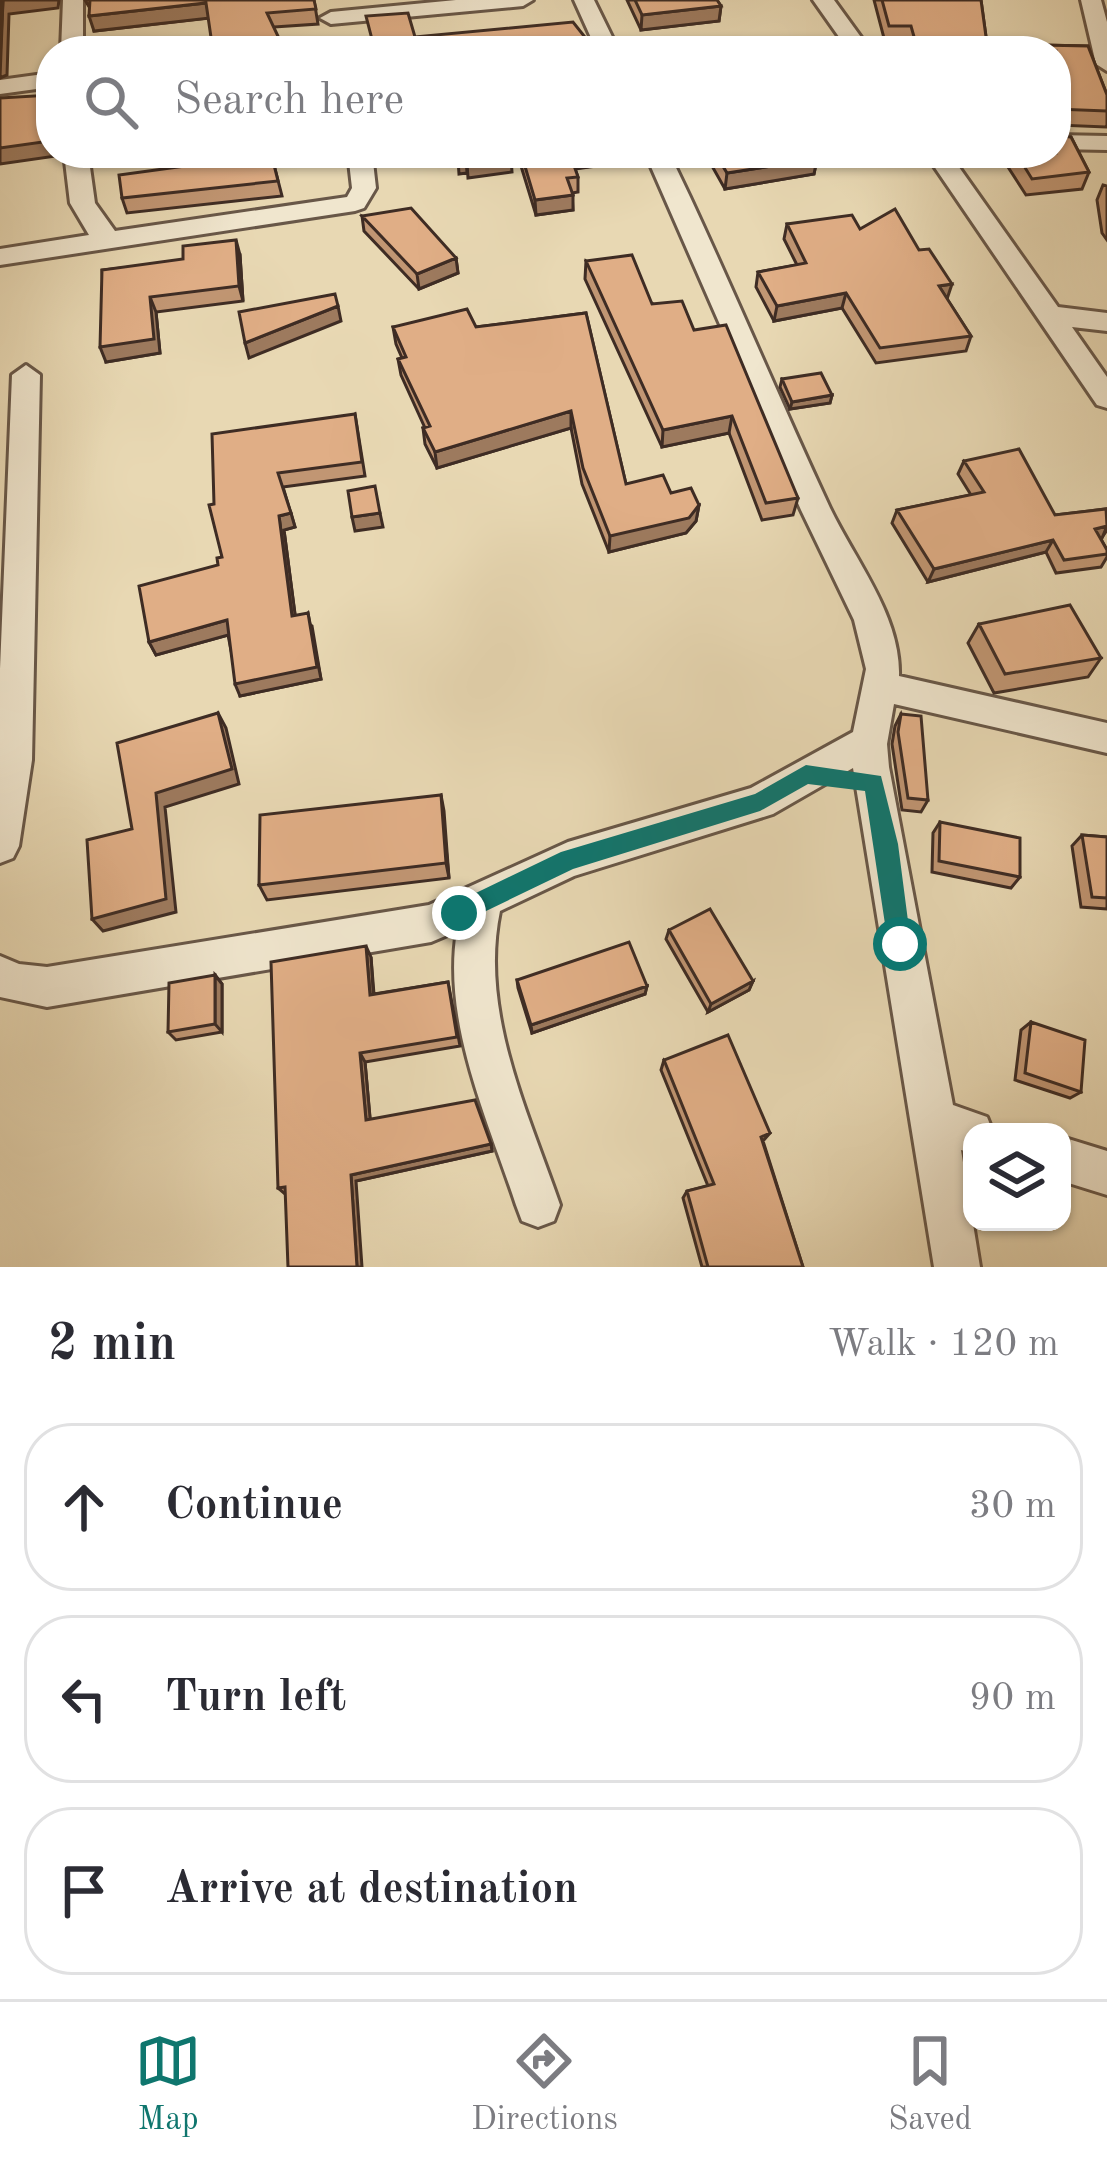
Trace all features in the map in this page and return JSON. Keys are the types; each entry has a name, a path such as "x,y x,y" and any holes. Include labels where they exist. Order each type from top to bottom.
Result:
{"street":[{"path":"72,36 73,0"},
{"path":"330,18 523,0"},
{"path":"584,0 601,36"},
{"path":"823,0 849,36"},
{"path":"1091,0 1107,64"},
{"path":"0,87 36,82"},
{"path":"1071,142 1107,143"},
{"path":"77,168 80,206 91,227 112,242"},
{"path":"0,257 355,203 364,188 362,168"},
{"path":"664,168 873,629 883,662 869,741 873,783 887,844 904,966 955,1127 957,1267"},
{"path":"949,168 1107,398"},
{"path":"1054,316 1107,322"},
{"path":"0,846 26,375"},
{"path":"881,685 920,698 1107,738"},
{"path":"0,976 16,984 47,987 431,923 568,860 760,802 869,741"},
{"path":"806,774 873,783"},
{"path":"482,903 471,945 476,990 497,1077 538,1205"},
{"path":"1071,1162 1107,1173"}],"building":[{"path":"90,0 314,0 316,9 267,13 278,36 211,36 206,3 89,16"},
{"path":"635,0 717,0 721,6 642,15"},
{"path":"882,0 981,0 986,36 914,36 911,26 889,26"},
{"path":"408,13 415,36 371,36 366,16"},
{"path":"573,22 584,36 426,36"},
{"path":"1071,46 1088,46 1107,95 1107,111 1071,110"},
{"path":"36,96 36,143 0,148 0,98"},
{"path":"1071,137 1089,172 1032,179 1025,168 1071,168"},
{"path":"170,168 275,168 278,181 122,198 119,175"},
{"path":"525,168 575,168 578,177 567,178 573,195 535,200"},
{"path":"411,208 456,258 417,274 362,216"},
{"path":"895,209 919,250 929,249 952,284 939,286 971,336 880,348 846,293 777,306 758,272 806,263 787,224 852,215 860,229"},
{"path":"236,240 239,286 150,297 154,339 100,347 102,270 183,259 183,246"},
{"path":"632,255 652,304 682,301 694,330 726,325 798,498 766,503 732,416 663,430 586,261"},
{"path":"335,294 338,306 245,343 239,312"},
{"path":"467,309 476,327 586,313 626,484 663,475 671,493 691,488 699,505 689,518 610,536 583,468 571,411 435,452 423,428 430,426 398,359 406,357 393,327"},
{"path":"821,373 832,395 792,402 782,379"},
{"path":"355,414 362,462 278,473 291,513 279,516 292,616 308,613 317,667 235,684 227,620 149,642 139,586 218,565 217,558 222,557 209,505 214,504 212,434"},
{"path":"1019,449 1055,515 1106,509 1107,526 1095,529 1107,554 1064,560 1053,540 934,569 897,510 984,492 964,461"},
{"path":"375,486 380,513 352,517 348,491"},
{"path":"1070,605 1101,658 1005,674 979,624"},
{"path":"218,713 232,769 156,793 166,899 92,919 87,840 132,829 117,743"},
{"path":"901,714 921,716 928,800 908,798 898,732"},
{"path":"441,795 446,863 259,885 260,815"},
{"path":"940,822 1020,838 1020,877 939,861"},
{"path":"1082,835 1107,837 1107,898 1092,897"},
{"path":"710,909 753,981 711,1004 669,930"},
{"path":"629,942 647,986 531,1025 517,980"},
{"path":"366,946 370,995 448,982 457,1037 360,1053 366,1120 475,1100 491,1144 351,1175 357,1267 288,1267 285,1187 278,1188 271,962"},
{"path":"215,975 215,1024 168,1032 169,983"},
{"path":"1031,1022 1085,1040 1081,1092 1025,1073"},
{"path":"728,1035 770,1133 761,1137 803,1267 708,1267 687,1191 714,1184 664,1060"}],"route":[{"path":"459,913 568,860 760,802 806,774 873,783 887,844 900,944"}]}
